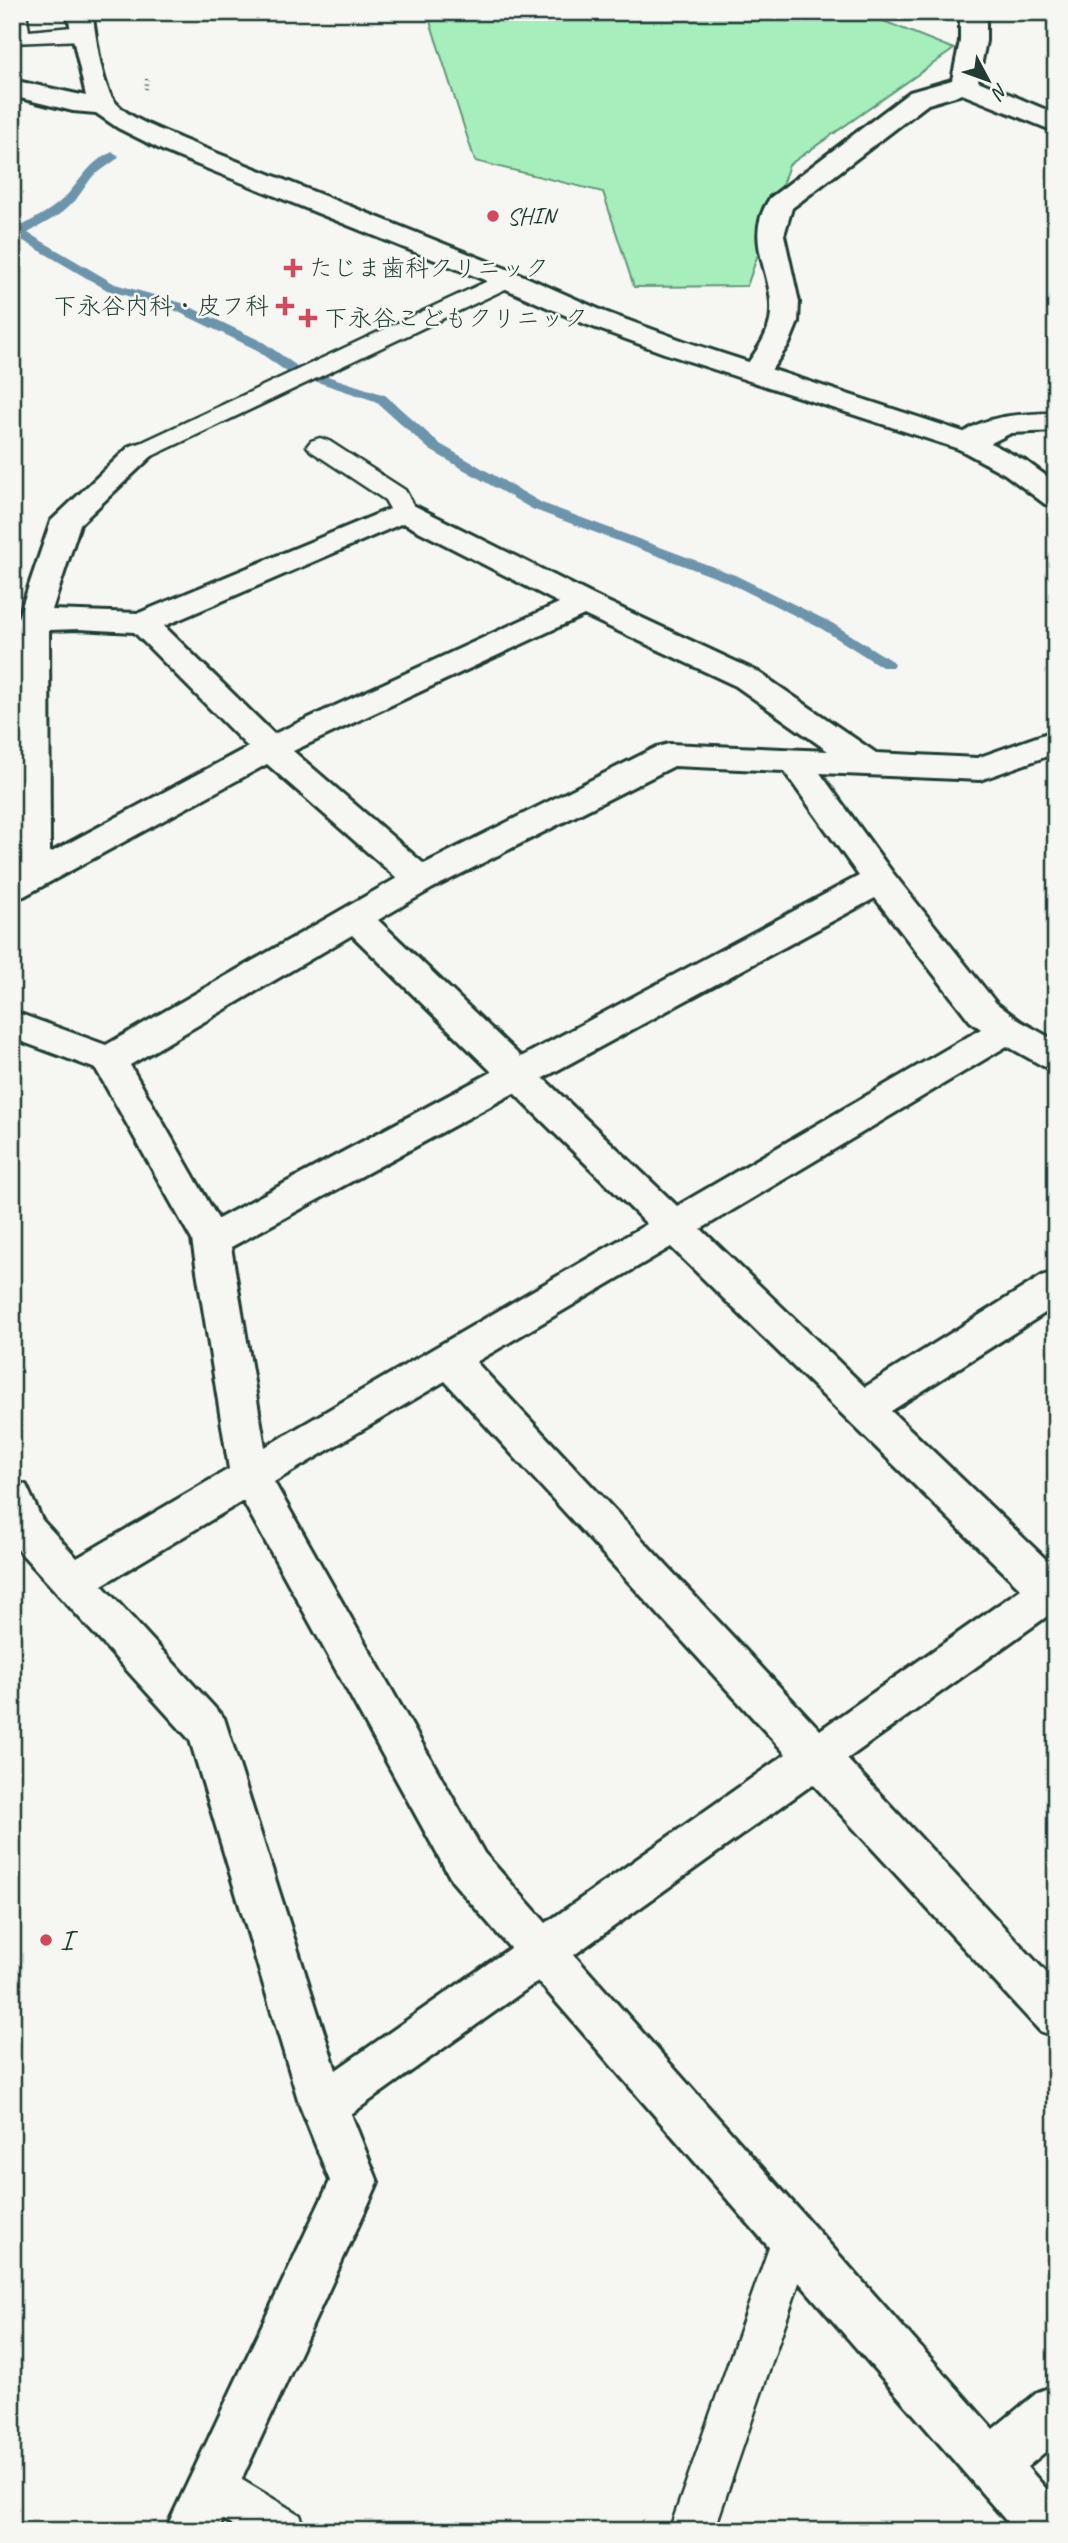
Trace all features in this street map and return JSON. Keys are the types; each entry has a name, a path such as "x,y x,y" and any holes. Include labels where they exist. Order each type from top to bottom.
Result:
{"street":[{"path":"964,85 974,41 973,12"},
{"path":"81,23 89,64 103,106"},
{"path":"755,373 775,344 784,322 785,302 770,235 780,204 919,98 964,85 1056,124"},
{"path":"12,88 74,103 103,106 175,146 507,279 606,322 969,443 1016,468 1056,498"},
{"path":"969,443 1005,424 1056,422"},
{"path":"23,882 33,621 66,521 141,452"},
{"path":"33,621 79,619 143,623 404,512 584,603 747,679 867,763"},
{"path":"23,882 270,749 584,603"},
{"path":"143,623 270,749 422,880"},
{"path":"109,1060 354,917 669,755 980,769 1056,741"},
{"path":"793,760 880,880 983,1012 1007,1030 1056,1057"},
{"path":"211,1240 880,880"},
{"path":"324,2106 1054,1592 354,917"},
{"path":"12,1024 109,1060 211,1240 250,1476 468,1867 1049,2531"},
{"path":"73,1581 1007,1030"},
{"path":"862,1409 1056,1287"},
{"path":"449,1359 1056,2016"},
{"path":"12,1497 26,1530 209,1731 324,2106 354,2182 191,2531"},
{"path":"990,2464 1056,2410"}],"lane":[{"path":"15,12 16,40 81,23"},
{"path":"141,452 507,279"},
{"path":"320,446 396,496 404,512"},
{"path":"691,2531 793,2239"},
{"path":"213,2488 284,2531"}],"green space":[{"path":"427,12 861,12 954,49 789,165 747,286 634,287 603,192 475,161"}],"waterway":[{"path":"113,156 88,174 71,198 55,212 19,233 111,287 177,306 258,345 292,369 380,398 435,447 537,506 730,578 827,626 887,664"}],"place":[{"name":"SHIN","path":"493,216"},
{"name":"たじま歯科クリニック","path":"293,268"},
{"name":"下永谷内科・皮フ科","path":"285,306"},
{"name":"下永谷こどもクリニック","path":"308,318"},
{"name":"I","path":"46,1940"}]}
